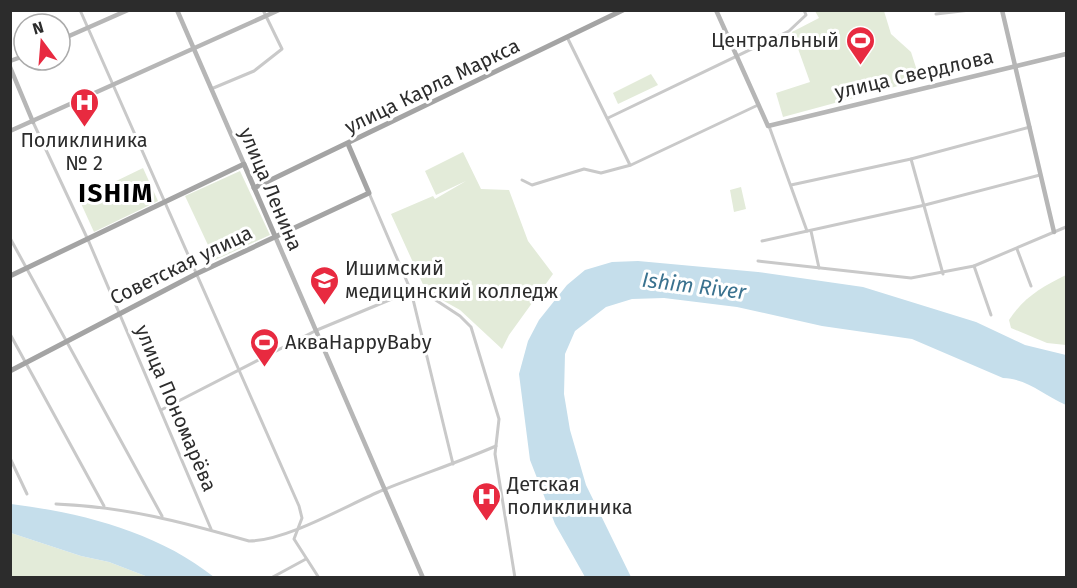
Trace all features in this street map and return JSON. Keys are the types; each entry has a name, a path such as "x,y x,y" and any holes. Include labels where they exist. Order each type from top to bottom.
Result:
{"main road":[{"name":"улица Карла Маркса","path":"254,188 623,10"},
{"path":"348,144 369,193"},
{"path":"10,276 244,164"},
{"name":"улица Ленина","path":"244,164 275,236"},
{"name":"Советская улица","path":"10,371 196,274 369,193"}],"street":[{"path":"80,10 299,506 302,518 294,539 319,578"},
{"path":"72,35 128,10"},
{"name":"улица Ленина","path":"177,10 244,164"},
{"path":"10,131 114,85 265,13 279,10"},
{"path":"716,10 768,126 809,231 819,268"},
{"path":"608,118 790,30 806,15 804,10"},
{"path":"936,14 970,10"},
{"path":"1002,10 1054,232"},
{"path":"211,89 254,71 282,49 265,13"},
{"path":"567,37 631,165"},
{"name":"улица Свердлова","path":"768,126 1066,54"},
{"name":"улица Пономарёва","path":"10,67 87,238 211,530"},
{"path":"522,180 532,185 584,169 601,173 631,165 759,104"},
{"path":"791,185 911,159 1030,127"},
{"path":"911,159 943,274"},
{"path":"762,241 924,206 1040,175"},
{"path":"369,193 411,291 453,464"},
{"path":"758,261 911,278 943,274 974,266 1066,227"},
{"name":"улица Ленина","path":"275,236 423,578"},
{"path":"10,238 162,516"},
{"path":"1017,249 1031,286"},
{"path":"974,266 991,315"},
{"path":"161,410 317,330 411,291 424,293 460,316 471,327 500,418 496,446 515,578"},
{"path":"10,334 104,506"},
{"path":"56,504 104,506 162,516 258,541 298,527 386,489 496,446"},
{"path":"10,458 27,494"},
{"path":"271,578 306,559"}],"green space":[{"name":"Центральный","path":"815,11 884,11 891,34 911,52 920,80 783,117 776,93 810,82 792,32 819,18"},
{"path":"651,74 658,85 618,104 613,93"},
{"path":"463,152 481,189 509,190 528,241 553,274 509,335 502,349 460,310 426,291 391,214 433,196 435,199 466,181 436,195 425,171"},
{"path":"143,168 158,201 94,232 79,199"},
{"path":"240,171 270,235 215,260 185,196"},
{"path":"741,187 746,209 734,212 730,190"},
{"path":"1066,275 1066,345 1047,343 1011,328 1009,320 1027,299 1041,288"},
{"path":"11,533 81,556 109,562 148,577 11,578"}],"water":[{"name":"Ishim River","path":"638,261 758,272 863,287 976,322 1025,345 1066,355 1066,405 1028,384 1003,378 912,339 822,326 737,307 664,298 632,299 606,307 575,331 565,354 564,394 570,430 586,485 631,577 585,577 555,524 530,460 519,374 528,341 539,320 567,285 585,270 612,262"},
{"path":"11,504 92,519 144,536 192,561 214,577 148,577 109,562 81,556 11,533"}],"place":[{"name":"Центральный","path":"860,66"},
{"name":"Поликлиника № 2","path":"84,128"},
{"name":"Ишимский медицинский колледж","path":"324,306"},
{"name":"АкваHappyBaby","path":"264,368"},
{"name":"Детская поликлиника","path":"486,522"}],"district":[{"name":"ISHIM","path":"116,193"}]}
